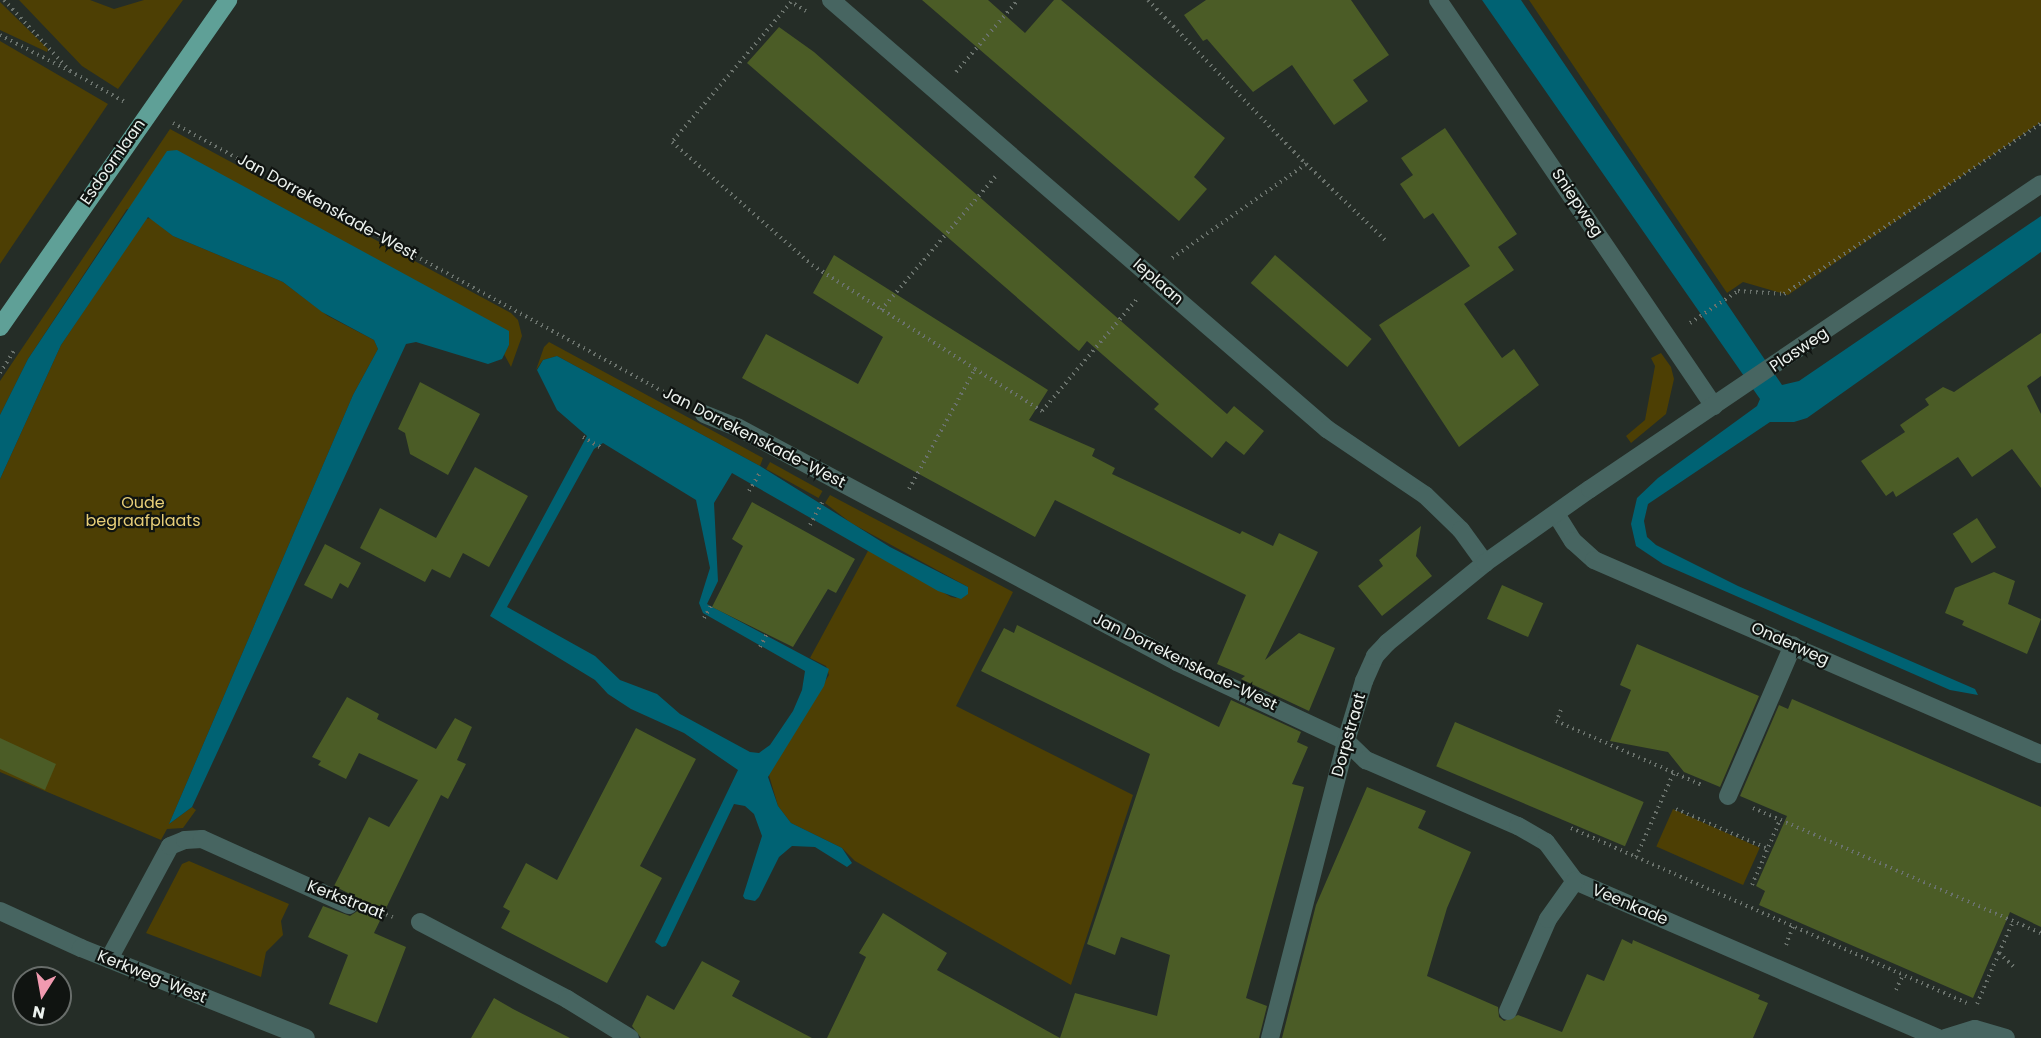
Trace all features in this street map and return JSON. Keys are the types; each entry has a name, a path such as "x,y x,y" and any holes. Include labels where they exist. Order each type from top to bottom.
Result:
{"main road":[{"name":"Esdoornlaan","path":"0,327 228,0"}],"street":[{"name":"Ieplaan","path":"831,0 1328,429 1425,495 1461,530 1485,563"},
{"name":"Sniepweg","path":"1438,0 1714,406"},
{"name":"Plasweg","path":"1556,514 1714,406 1774,368 2041,184"},
{"name":"Jan Dorrekenskade-West","path":"704,414 737,427 1177,662 1346,741"},
{"name":"Dorpstraat","path":"1270,1038 1346,741 1375,656 1485,563 1556,514"},
{"name":"Onderweg","path":"1556,514 1573,541 1594,560 2041,754"},
{"path":"1728,796 1793,645"},
{"name":"Veenkade","path":"1346,741 1366,760 1546,842 1575,881 1937,1038"},
{"name":"Kerkstraat","path":"109,959 170,846 184,840 202,839 349,905"},
{"path":"1508,1011 1548,919 1575,881"},
{"name":"Kerkweg-West","path":"0,911 109,959 306,1038"},
{"path":"420,922 567,999 630,1038"},
{"path":"1945,1038 1975,1029 2006,1038"}],"path":[{"path":"4,0 70,71"},
{"path":"938,92 1018,0"},
{"path":"812,14 791,2 672,142 812,265 975,369"},
{"path":"0,35 125,102"},
{"name":"Jan Dorrekenskade-West","path":"170,121 704,414"},
{"path":"1692,321 1738,291 1784,294 2041,123"},
{"path":"881,310 1013,156"},
{"path":"1306,164 1388,243"},
{"path":"583,437 601,448"},
{"path":"749,491 763,467"},
{"path":"810,525 822,501"},
{"path":"704,618 711,606"},
{"path":"760,647 767,634"},
{"path":"1561,710 1556,721 2041,933"},
{"path":"1636,856 1674,772"},
{"path":"1676,809 1768,849"},
{"path":"1752,885 1780,820"},
{"path":"1546,842 1566,826 1977,1004 2013,921"},
{"name":"Kerkstraat","path":"349,905 420,922"},
{"path":"1999,953 2015,968"}],"green space":[{"path":"19,0 90,0 114,9 144,0 183,0 118,89 82,66"},
{"path":"1529,0 2041,0 2041,122 1788,295 1743,282 1727,293"},
{"path":"0,2 48,49 47,52 0,30"},
{"path":"0,41 108,104 0,264"},
{"path":"170,129 511,313 518,320 522,336 511,367 504,354 509,345 127,209 28,359 0,415 0,381"},
{"name":"Oude begraafplaats","path":"151,218 173,236 283,282 328,316 374,340 378,349 353,395 169,824 192,807 196,810 183,828 167,829 161,840 0,772 0,479 61,345 145,219"},
{"path":"549,342 763,458 760,466 557,356 543,360 536,370 544,347"},
{"path":"1661,353 1671,367 1674,379 1666,414 1631,443 1626,436 1645,420 1655,366 1651,358"},
{"path":"770,462 822,491 819,498 766,469"},
{"path":"830,495 1013,592 956,706 1133,795 1071,985 855,861 842,848 791,823 778,806 768,772 829,675 826,666 810,658 869,549 951,597 956,598 968,587 851,523 825,503"},
{"path":"1673,809 1760,848 1743,885 1656,846"},
{"path":"189,861 289,904 281,921 283,935 266,952 261,977 146,933 182,864"}],"water":[{"path":"1482,0 1521,0 1782,385 1799,381 2041,216 2041,252 1807,418 1794,422 1770,422 1648,504 1644,521 1647,537 1656,545 1738,586 1975,689 1978,695 1950,690 1663,564 1636,546 1631,524 1637,498 1658,478 1757,406 1760,399"},
{"path":"177,150 509,331 509,345 502,359 488,364 416,342 406,344 192,807 169,824 353,395 378,349 374,340 322,312 283,282 173,236 148,217 61,345 0,479 0,415 28,359 167,151"},
{"path":"557,356 760,466 890,547 968,587 968,594 961,599 938,591 732,473 714,503 718,581 707,604 829,669 824,686 768,777 778,806 791,823 842,848 852,863 847,867 815,847 792,846 779,857 759,897 755,901 745,899 743,896 762,836 754,814 745,806 734,804 666,946 662,947 655,942 738,770 684,733 631,709 608,694 595,680 490,616 587,436 557,410 537,370 543,360","holes":["603,443 696,500 710,568 699,603 703,613 805,671 802,690 793,711 770,745 759,753 750,752 680,714 657,694 620,680 595,656 507,607 594,449"]}],"building":[{"path":"922,0 988,0 1025,33 1054,0 1061,0 1225,138 1194,177 1207,189 1179,221"},
{"path":"1206,0 1351,0 1389,55 1353,80 1368,101 1334,125 1292,65 1253,92 1207,39 1203,41 1184,15"},
{"path":"779,27 814,52 1227,414 1234,406 1264,431 1244,455 1226,441 1212,458 1154,409 1159,404 1087,341 1079,351 1074,347 747,63"},
{"path":"1445,128 1517,234 1498,247 1514,270 1464,304 1502,358 1514,349 1539,385 1459,447 1379,325 1470,266 1433,213 1424,219 1400,184 1413,175 1401,158"},
{"path":"834,255 1048,390 1029,420 1095,449 1092,456 1115,468 1112,474 1240,534 1242,531 1273,546 1279,533 1318,552 1265,660 1299,633 1335,648 1309,711 1241,679 1245,676 1217,664 1246,595 1055,500 1035,537 742,378 766,334 858,384 883,337 813,293"},
{"path":"1275,255 1372,339 1347,367 1251,283"},
{"path":"2041,333 2041,376 2027,386 2041,414 2041,488 2012,449 1972,477 1958,457 1896,497 1893,491 1886,496 1861,461 1905,432 1900,425 1929,405 1925,399 1943,387 1954,392"},
{"path":"420,382 480,414 448,475 410,454 405,433 398,429"},
{"path":"475,467 528,496 489,567 463,553 450,578 432,569 425,582 360,548 380,508 436,538"},
{"path":"752,502 855,559 836,593 828,589 793,647 712,607 743,546 732,539"},
{"path":"1977,518 1996,547 1972,563 1953,534"},
{"path":"1421,526 1416,556 1432,576 1382,616 1358,586 1383,566 1379,560"},
{"path":"325,544 361,563 348,588 340,583 332,599 304,585"},
{"path":"1994,572 2015,581 2008,604 2041,619 2027,654 1962,625 1964,621 1945,613 1955,588"},
{"path":"1502,585 1543,603 1528,637 1487,619"},
{"path":"1017,625 1219,727 1231,700 1301,732 1297,742 1308,747 1292,784 1304,787 1246,998 1267,1006 1259,1038 1060,1038 1075,993 1157,1016 1170,955 1121,937 1115,955 1087,944 1150,754 981,671 1004,628 1014,633"},
{"path":"1637,644 1759,696 1720,787 1684,772 1668,752 1610,741 1631,690 1620,685"},
{"path":"347,697 379,714 377,719 436,749 455,718 472,727 457,760 466,764 448,799 441,795 374,933 406,947 377,1023 329,1004 348,955 308,937 323,906 350,916 359,910 358,898 334,886 369,817 389,827 418,780 359,753 346,779 318,765 321,761 312,757"},
{"path":"1792,699 2041,807 2041,927 2010,912 1973,998 1759,905 1765,891 1756,886 1787,816 1740,796 1779,705 1788,709"},
{"path":"1455,722 1644,802 1625,846 1436,766"},
{"path":"636,728 696,759 640,866 662,878 607,983 501,928 510,911 503,907 526,863 557,880"},
{"path":"0,738 56,764 45,790 0,769"},
{"path":"1367,787 1426,811 1418,828 1471,852 1447,908 1427,976 1498,1007 1499,1017 1504,1021 1518,1015 1562,1032 1587,974 1604,981 1622,939 1632,944 1633,940 1760,995 1758,999 1768,1003 1753,1038 1282,1038 1316,905"},
{"path":"883,913 947,953 937,970 1060,1038 827,1038 866,957 859,953"},
{"path":"702,961 740,981 732,996 812,1038 641,1038 632,1026 647,995 674,1010"},
{"path":"494,998 513,1009 570,1038 471,1038"}]}
